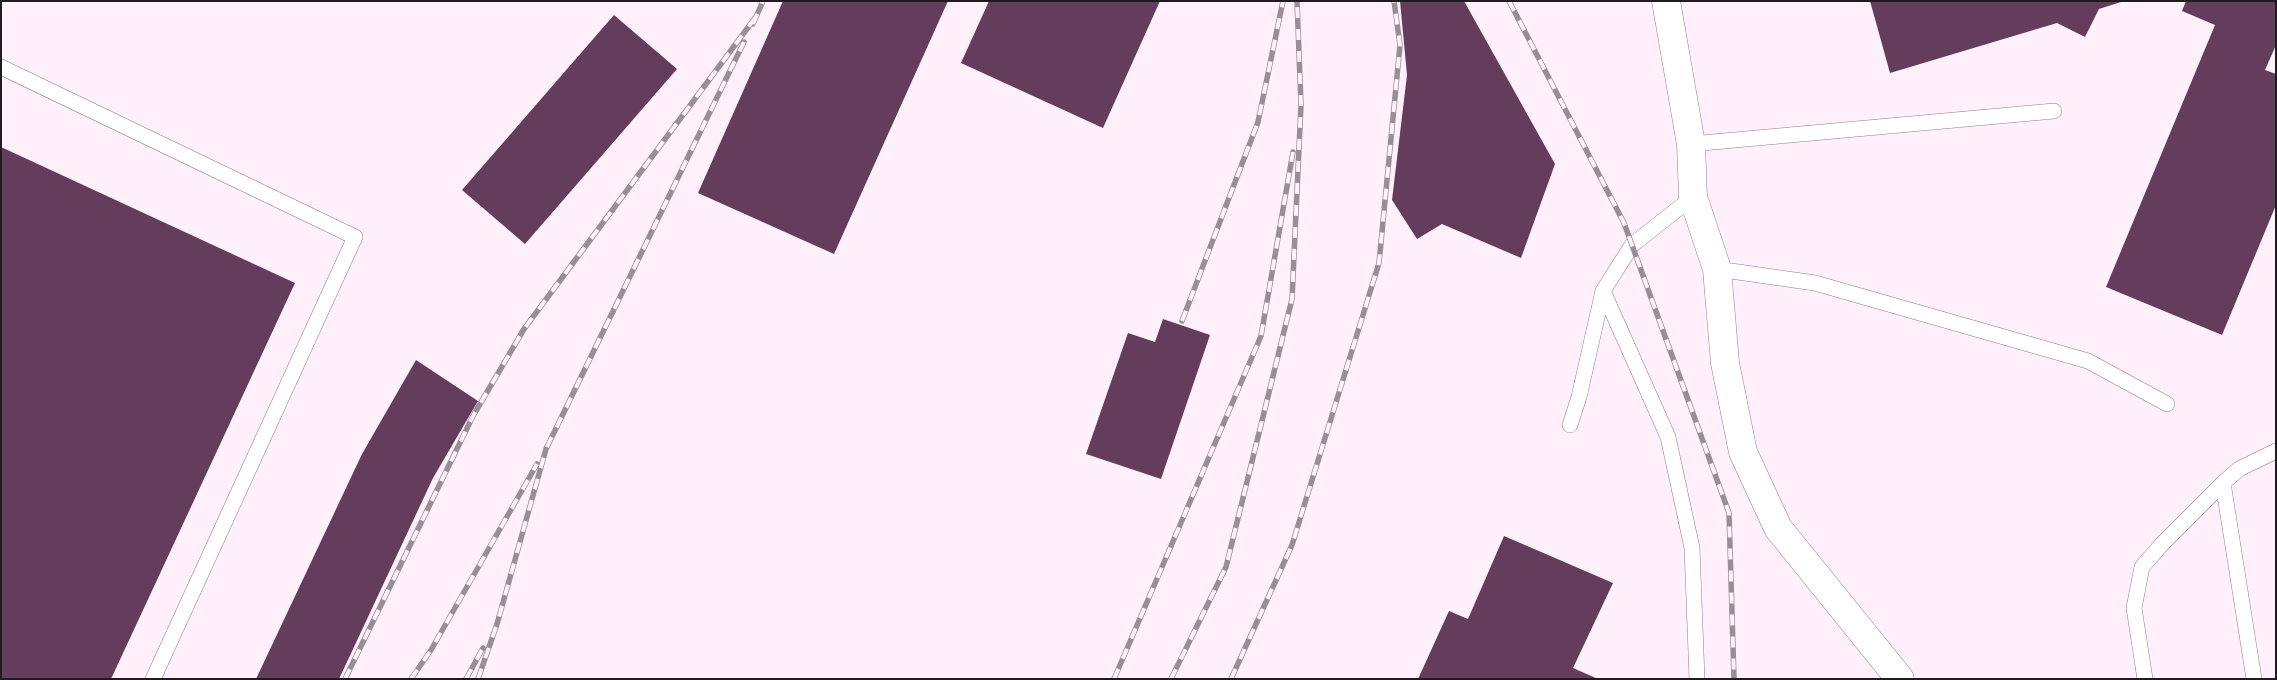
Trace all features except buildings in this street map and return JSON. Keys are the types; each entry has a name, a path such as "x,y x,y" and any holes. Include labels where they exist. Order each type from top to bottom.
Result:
{"street":[{"path":"1666,1 1691,144 1693,197 1717,269 1725,363 1743,452 1778,528 1900,679"}],"lane":[{"path":"1,67 355,237 153,679"},
{"path":"1691,144 2054,111"},
{"path":"1570,425 1579,397 1603,291 1632,245 1693,197"},
{"path":"1717,269 1815,283 2088,361 2167,404"},
{"path":"1603,291 1668,437 1692,548 1697,679"},
{"path":"2145,679 2134,608 2142,567 2162,544 2239,469 2276,451"},
{"path":"2223,483 2254,679"}],"railway":[{"path":"753,24 763,1"},
{"path":"1182,321 1258,122 1283,1"},
{"path":"1171,679 1226,567 1292,299 1301,105 1297,1"},
{"path":"1231,679 1292,545 1379,263 1400,45 1394,1"},
{"path":"1509,1 1624,223 1729,513 1734,679"},
{"path":"345,679 473,416 524,329 755,18"},
{"path":"478,679 497,624 546,449 744,42"},
{"path":"1114,679 1261,336 1293,152"},
{"path":"411,679 431,650 537,464"},
{"path":"466,679 483,648"}]}
